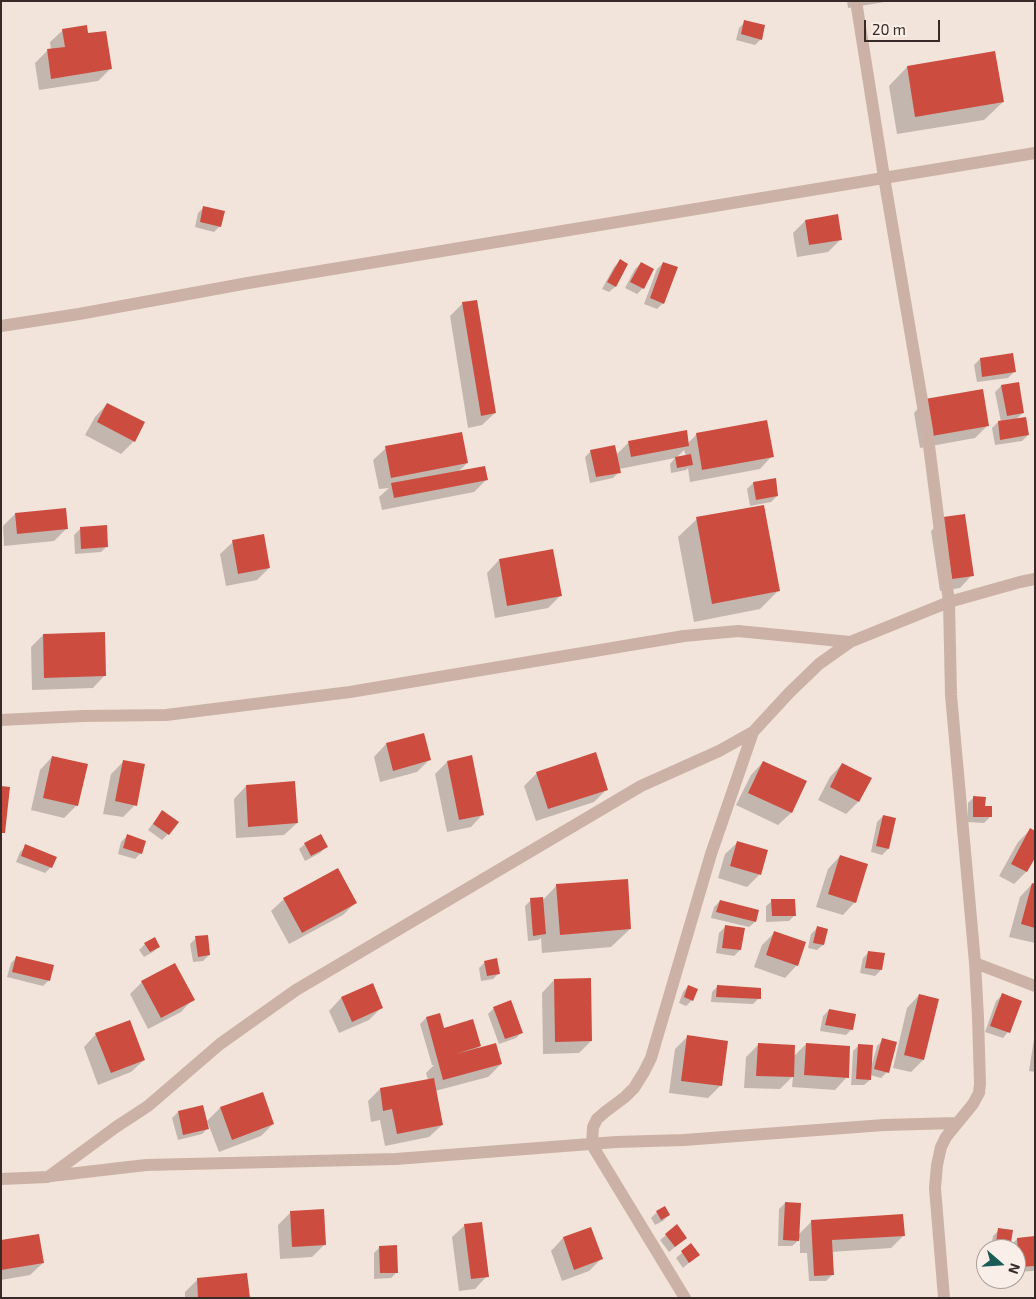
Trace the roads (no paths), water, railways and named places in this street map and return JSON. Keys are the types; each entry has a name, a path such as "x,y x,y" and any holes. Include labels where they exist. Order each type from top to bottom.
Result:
{"street":[{"path":"856,1 927,430 949,602 952,696 975,963 979,1093 974,1104 956,1123 946,1138 941,1147 937,1165 935,1188 944,1298"},
{"path":"1,326 79,314 248,283 1035,153"},
{"path":"48,1176 148,1106 220,1044 296,990 641,786 718,751 753,732 818,664 850,642 949,602 1035,579"},
{"path":"1,720 175,714 350,692 684,636 738,631 850,642"},
{"path":"685,1298 592,1145 593,1127 597,1119 634,1088 651,1058 711,854 753,732"},
{"path":"975,963 1035,986"},
{"path":"1,1179 146,1166 396,1159 616,1142 684,1140 956,1123"}]}
